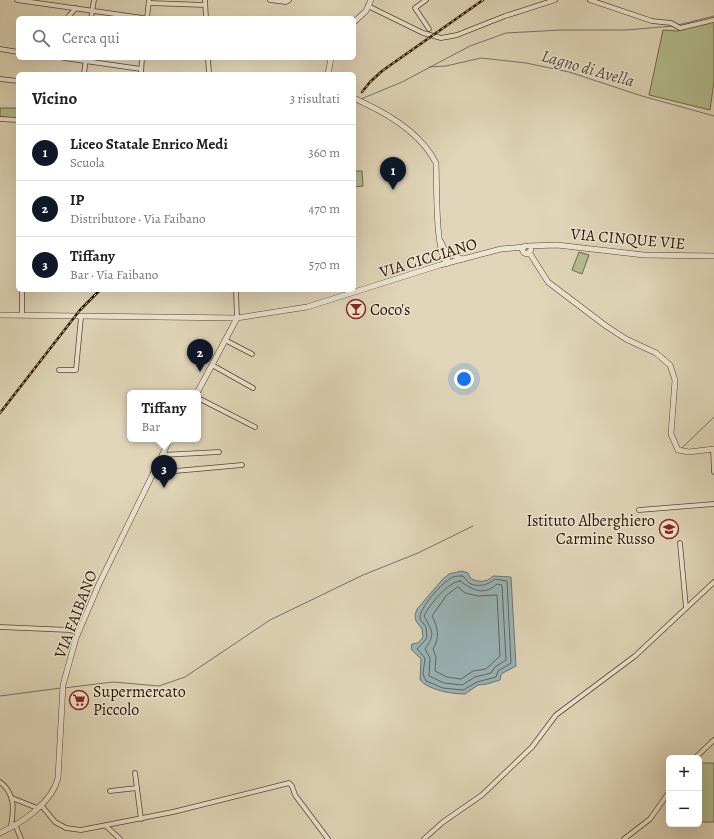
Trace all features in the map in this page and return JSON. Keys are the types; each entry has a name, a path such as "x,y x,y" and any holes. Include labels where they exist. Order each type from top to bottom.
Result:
{"street":[{"path":"17,0 128,16"},
{"path":"91,16 94,0"},
{"path":"205,0 206,16"},
{"path":"270,0 286,2 289,0"},
{"path":"356,20 366,11 370,0"},
{"path":"426,0 415,8 428,29"},
{"path":"368,6 430,36 441,38 457,35 505,16 555,0"},
{"path":"590,0 652,22 674,24 683,28 714,20"},
{"path":"147,16 149,1 205,5"},
{"path":"68,16 76,8"},
{"path":"0,49 16,52"},
{"path":"84,72 86,60"},
{"path":"92,60 141,69 142,60"},
{"path":"208,60 209,72"},
{"path":"328,72 331,60"},
{"path":"0,79 16,81"},
{"path":"356,99 387,114 414,135 432,154 436,164 439,237 443,252 448,258 447,264"},
{"path":"0,119 16,120"},
{"name":"VIA CINQUE VIE","path":"527,250 539,246 558,245 644,255 714,256"},
{"name":"VIA CICCIANO","path":"356,292 440,265 510,248 527,250"},
{"path":"527,250 548,282 606,326 626,339 656,354 670,365 675,380 671,428 672,439 678,450 689,452 713,449 714,472"},
{"path":"443,252 465,260"},
{"path":"440,265 443,252"},
{"path":"22,292 22,315"},
{"path":"199,390 238,318 236,292"},
{"name":"VIA CICCIANO","path":"0,315 238,318 314,305 355,292"},
{"path":"59,370 76,370 81,317"},
{"path":"225,340 252,354"},
{"path":"212,365 253,388"},
{"path":"201,400 255,427"},
{"name":"VIA FAIBANO","path":"0,832 39,807 53,791 58,778 63,688 78,633 99,584 168,442"},
{"path":"162,455 219,452"},
{"path":"153,473 242,465"},
{"path":"639,510 714,504"},
{"path":"680,543 686,608"},
{"path":"424,839 443,822 482,795 532,747 556,716 635,656 714,582"},
{"path":"0,627 70,630 78,633"},
{"path":"698,755 714,740"},
{"path":"135,774 141,819"},
{"path":"0,782 9,791 12,798 13,825 21,839"},
{"path":"12,798 39,807 55,822 66,828 81,830 141,819 289,783 328,839"},
{"path":"110,791 137,788"},
{"path":"624,839 650,819 666,796"},
{"path":"106,826 120,839"}],"green space":[{"path":"714,22 714,81 710,110 649,95 663,30 677,31"},
{"path":"0,108 16,108 16,118 0,117"},
{"path":"356,171 362,171 363,186 356,187"},
{"path":"579,252 589,255 582,274 572,270"},
{"path":"702,763 714,763 714,822 702,822"}],"water":[{"path":"462,571 468,573 471,579 480,581 488,580 493,576 511,577 516,666 501,674 500,680 478,685 465,694 441,691 420,680 421,659 411,649 412,644 418,643 423,637 422,629 416,621 415,615 417,609 449,574"}],"waterway":[{"path":"678,25 714,16"},
{"path":"361,99 402,82 470,46 506,33 561,30 626,30 673,26"},
{"name":"Lagno di Avella","path":"429,67 446,66 481,58 526,63 569,72 642,96 714,116"},
{"path":"682,448 714,417"},
{"path":"64,688 113,682 159,686 185,677 270,620 363,575 418,553 473,526"},
{"path":"0,696 61,688"}],"railway":[{"path":"362,92 382,71 483,0"},
{"path":"0,413 80,310 98,292"}],"place":[{"name":"Liceo Statale Enrico Medi","path":"393,190"},
{"name":"Coco's","path":"356,309"},
{"name":"IP","path":"200,372"},
{"name":"Tiffany","path":"164,488"},
{"name":"Istituto Alberghiero Carmine Russo","path":"669,529"},
{"name":"Supermercato Piccolo","path":"79,700"}]}
